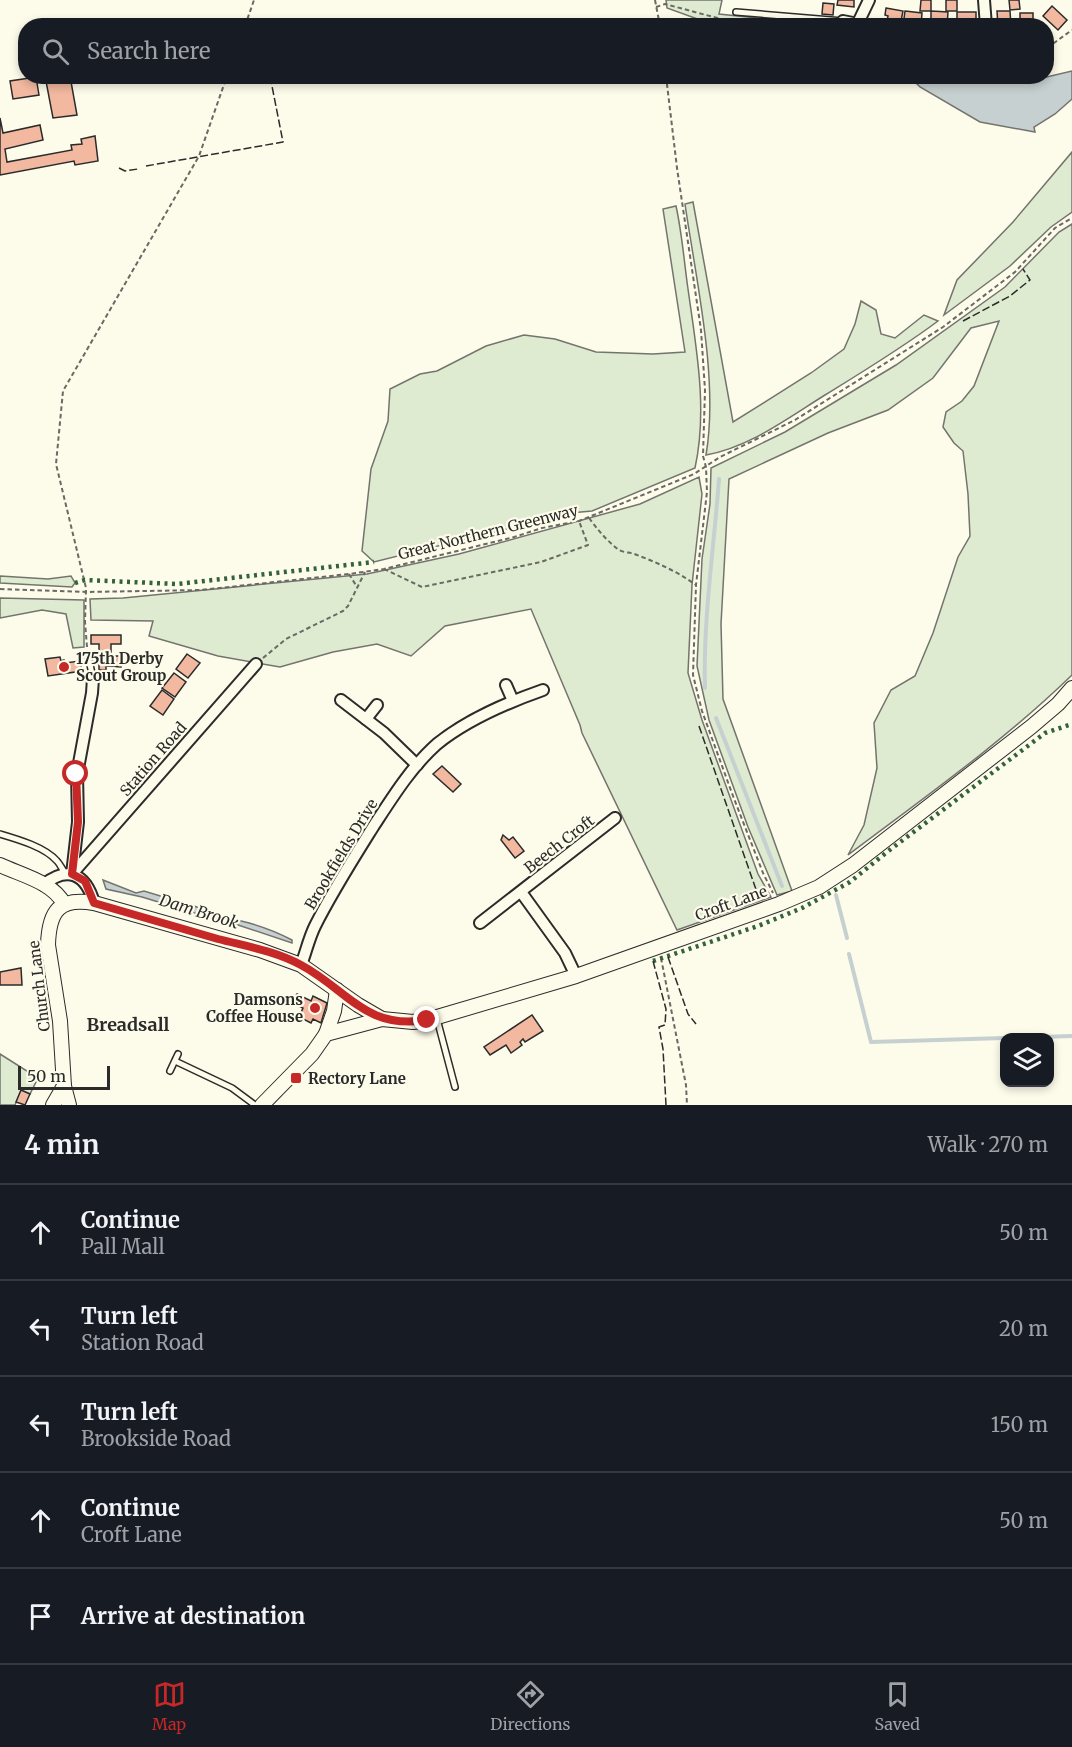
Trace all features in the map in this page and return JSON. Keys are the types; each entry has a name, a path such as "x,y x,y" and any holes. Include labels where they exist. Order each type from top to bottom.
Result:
{"street":[{"path":"863,18 869,0"},
{"path":"984,0 985,18"},
{"name":"Station Road","path":"43,885 53,877 68,874 256,664"},
{"path":"93,678 76,774 78,822 68,874 85,881 94,903"},
{"path":"506,685 513,701"},
{"name":"Croft Lane","path":"64,904 73,900 94,903 260,950 301,965 382,1019 413,1022 437,1017 576,976 779,904 819,887 853,865 1031,727 1058,704 1072,688"},
{"name":"Brookfields Drive","path":"301,965 314,928 383,812 417,765 439,743 457,730 513,701 543,690"},
{"path":"340,700 366,719 417,765"},
{"path":"366,719 377,705"},
{"name":"Beech Croft","path":"480,923 615,818"},
{"path":"0,866 54,891 64,904"},
{"name":"Beech Croft","path":"521,892 565,953 576,976"},
{"name":"Church Lane","path":"64,904 51,924 48,945 60,1022 64,1086 69,1105"},
{"path":"263,1104 312,1054 326,1034 343,994"},
{"path":"326,1034 382,1019"},
{"path":"53,1105 64,1086"}],"lane":[{"path":"736,12 807,18"},
{"path":"88,656 93,678"},
{"path":"0,834 40,849 57,860 68,874"},
{"path":"437,1017 455,1087"},
{"path":"170,1071 178,1054"},
{"path":"175,1060 263,1104"}],"path":[{"path":"248,18 254,0"},
{"path":"655,0 658,18"},
{"path":"656,7 665,4 717,18"},
{"path":"1054,43 1072,30"},
{"path":"88,656 85,622 87,592 56,464 63,391 199,156 224,84"},
{"path":"667,84 701,330 705,390 703,456 707,492 696,585 693,675 702,711 763,873 779,904"},
{"name":"Great Northern Greenway","path":"0,589 87,592 201,590 349,574 384,569 588,518 694,474 720,457 795,420 943,327 1015,272 1055,228 1072,218"},
{"path":"588,518 621,552 632,553 656,562 696,585"},
{"path":"384,569 422,587 541,562 588,545 579,521"},
{"path":"256,664 286,639 343,611 365,572"},
{"path":"349,574 357,586"},
{"path":"658,947 686,1085 687,1105"}],"green space":[{"path":"666,0 722,0 719,14 758,18 695,18 667,8"},
{"path":"1072,152 1072,212 1051,227 1010,266 944,315 957,280 1013,222"},
{"path":"693,202 733,422 811,373 844,349 855,324 861,301 876,310 881,334 895,338 924,315 938,321 911,341 768,431 738,445 706,455 710,395 708,363 685,204"},
{"path":"676,206 701,401 699,446 695,468 592,511 570,513 374,562 362,551 371,469 388,421 390,389 420,374 437,371 486,346 524,335 555,339 596,352 653,354 685,352 663,209"},
{"path":"1072,224 1072,675 991,746 848,855 864,825 877,768 874,723 891,690 915,676 933,633 958,557 970,536 963,451 943,427 946,412 962,401 974,386 999,321 971,328 933,378 888,410 828,433 729,479 721,624 723,699 792,891 777,895 748,827 709,720 697,666 702,559 710,504 711,468 785,432 896,365 1005,287 1059,232"},
{"path":"699,477 702,494 692,585 688,673 702,720 758,874 771,897 677,930 582,733 531,609 445,626 411,656 377,644 333,652 280,667 218,656 149,636 153,621 91,620 90,599 123,598 367,574 459,554 640,504"},
{"path":"0,576 48,579 71,576 75,583 72,587 0,583"},
{"path":"0,598 84,600 84,647 73,648 66,614 42,610 0,618"},
{"path":"0,1054 38,1078 30,1094 21,1091 15,1105 0,1105"}],"water":[{"path":"1072,71 1072,99 1055,114 1034,127 1035,132 980,122 917,84 1054,84 1054,75"},
{"name":"Dam Brook","path":"103,880 136,893 144,891 210,911 219,916 258,926 292,940 292,943 142,897 106,889"}],"building":[{"path":"838,0 854,0 854,7 837,5"},
{"path":"921,0 931,0 931,11 920,11"},
{"path":"946,0 957,0 957,11 946,11"},
{"path":"1009,0 1019,0 1020,9 1010,10"},
{"path":"823,3 834,4 833,15 822,14"},
{"path":"1052,6 1067,20 1058,30 1054,26 1054,18 1043,16"},
{"path":"886,8 903,11 902,18 888,18 885,15"},
{"path":"905,11 922,13 922,18 904,18"},
{"path":"931,11 948,12 948,18 931,18"},
{"path":"997,11 1010,11 1010,18 997,18"},
{"path":"957,12 976,12 976,18 957,18"},
{"path":"1020,13 1033,13 1033,18 1020,18"},
{"path":"18,80 18,84 37,84 39,95 13,99 10,81"},
{"path":"47,84 71,84 77,115 53,118"},
{"path":"0,118 3,133 40,125 43,140 5,149 7,162 72,150 71,145 82,144 81,139 95,136 98,161 75,165 74,161 0,175"},
{"path":"91,635 121,635 121,644 111,644 111,656 121,656 121,667 106,666 106,670 99,670 99,644 91,644"},
{"path":"187,654 200,663 188,678 176,669"},
{"name":"175th Derby Scout Group","path":"60,657 65,663 80,661 82,671 48,676 45,659"},
{"path":"174,673 186,682 175,697 162,688"},
{"path":"162,690 174,699 163,715 150,706"},
{"path":"442,766 461,784 453,792 433,774"},
{"path":"503,835 509,840 513,837 524,851 515,858 501,840"},
{"path":"21,968 22,985 0,985 0,972"},
{"name":"Damsons Coffee House","path":"297,994 311,1001 313,996 327,1003 321,1023 313,1019 311,1023 299,1017 303,1008 292,1003"},
{"path":"532,1015 543,1031 525,1042 523,1039 520,1042 522,1045 511,1053 506,1045 490,1055 484,1047"},
{"path":"21,1090 30,1094 25,1105 16,1102"}],"waterway":[{"path":"705,688 707,609 719,479"},
{"path":"716,718 782,886"},
{"path":"836,895 847,938"},
{"path":"849,954 871,1042 1000,1038"},
{"path":"1054,1037 1072,1036"}],"hedge":[{"path":"75,583 85,580 177,584 374,562"},
{"path":"653,961 758,926 802,908 850,882 1045,733 1072,724"}],"fence":[{"path":"146,166 283,142 272,84"},
{"path":"119,168 125,171 138,169"},
{"path":"963,321 1010,296 1030,280 1023,269"},
{"path":"699,726 760,901"},
{"path":"668,957 688,1014 696,1024"},
{"path":"653,961 666,1009 665,1025 659,1027 663,1049 666,1105"}],"place":[{"name":"175th Derby Scout Group","path":"64,667"},
{"name":"Damsons Coffee House","path":"315,1008"},
{"name":"Rectory Lane","path":"296,1078"}],"district":[{"name":"Breadsall","path":"128,1024"}],"route":[{"path":"76,774 78,822 72,874 85,881 94,903 260,950 301,965 382,1019 413,1022 427,1020"}]}
